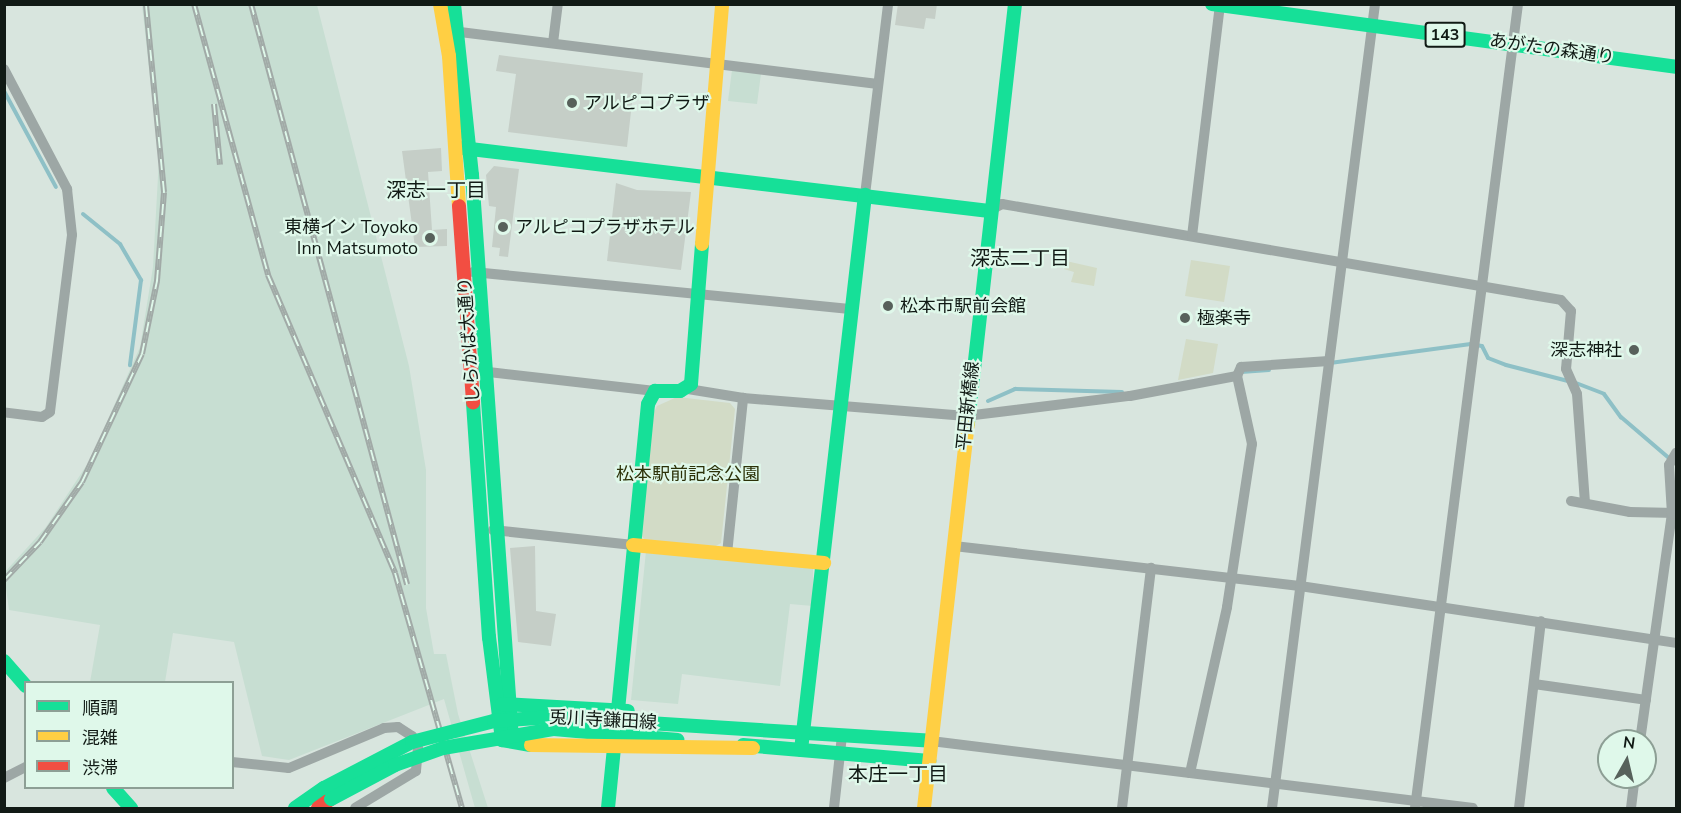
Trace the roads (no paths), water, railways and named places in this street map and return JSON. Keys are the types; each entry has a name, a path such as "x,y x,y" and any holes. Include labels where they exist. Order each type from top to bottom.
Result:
{"main road":[{"name":"しらかば大通り","path":"440,4 480,273 512,738 607,742 614,748"},
{"name":"しらかば大通り","path":"454,4 460,33 464,271 495,704 507,744 614,748"},
{"path":"618,710 648,404 655,391 688,389 699,295 722,4"},
{"name":"平田新橋線","path":"924,808 989,211 1015,4"},
{"name":"あがたの森通り","path":"1309,4 1514,37 1677,67"},
{"name":"あがたの森通り","path":"1217,5 1374,14"},
{"name":"あがたの森通り","path":"1514,37 1677,54"},
{"path":"463,148 989,211"},
{"path":"801,750 805,732 865,195"},
{"path":"633,545 824,563"},
{"path":"4,661 24,684"},
{"path":"495,704 618,710 746,728"},
{"name":"兎川寺鎌田線","path":"295,808 431,752 554,723 746,728 931,741"},
{"name":"兎川寺鎌田線","path":"554,723 753,747 929,761"},
{"path":"608,808 614,748 753,747"},
{"path":"114,789 131,808"},
{"name":"兎川寺鎌田線","path":"318,808 327,793"}],"street":[{"path":"553,43 558,4"},
{"path":"865,195 888,4"},
{"path":"1415,805 1518,4"},
{"path":"1192,236 1217,5"},
{"path":"1272,808 1374,14"},
{"path":"460,33 878,84"},
{"path":"4,69 67,189 72,235 50,412 42,417 4,412"},
{"path":"989,211 1002,204 1561,300 1568,305 1572,383 1585,503"},
{"path":"464,271 852,309"},
{"path":"688,389 743,398 966,416 1130,396 1238,374 1329,364"},
{"path":"471,370 655,391"},
{"path":"1190,773 1232,578 1252,444 1238,374"},
{"path":"728,554 743,398"},
{"path":"1642,729 1674,514 1673,458"},
{"path":"1571,501 1674,514"},
{"path":"482,525 499,532 633,545"},
{"path":"954,546 1300,586 1677,643"},
{"path":"1122,808 1151,568"},
{"path":"1519,808 1541,621"},
{"path":"1534,684 1646,700"},
{"path":"234,762 290,768 384,728 398,727 412,736 418,748 416,771 355,808"},
{"path":"834,808 842,735"},
{"path":"931,741 1274,784 1415,805 1472,808"},
{"path":"4,778 24,767"},
{"path":"1631,808 1633,789"}],"waterway":[{"path":"4,91 56,187"},
{"path":"83,214 120,244 141,280 130,365"},
{"path":"1330,363 1471,344 1482,346 1488,358 1506,365 1568,381"},
{"path":"1241,372 1269,370"},
{"path":"1576,383 1604,394 1621,417 1670,459"},
{"path":"988,401 1015,389 1122,392"}],"railway":[{"path":"4,580 40,542 82,482 142,354 157,281 164,192 146,4"},
{"path":"194,4 268,275 395,573 462,808"},
{"path":"251,4 407,584"},
{"path":"214,104 220,165"}],"place":[{"name":"アルピコプラザ","path":"572,103"},
{"name":"アルピコプラザホテル","path":"503,227"},
{"name":"東横イン Toyoko Inn Matsumoto","path":"430,238"},
{"name":"松本市駅前会館","path":"888,306"},
{"name":"極楽寺","path":"1185,318"},
{"name":"深志神社","path":"1634,350"}],"district":[{"name":"深志一丁目","path":"436,190"},
{"name":"深志二丁目","path":"1020,258"},
{"name":"本庄一丁目","path":"898,774"}],"park label":[{"name":"松本駅前記念公園","path":"688,474"}]}
